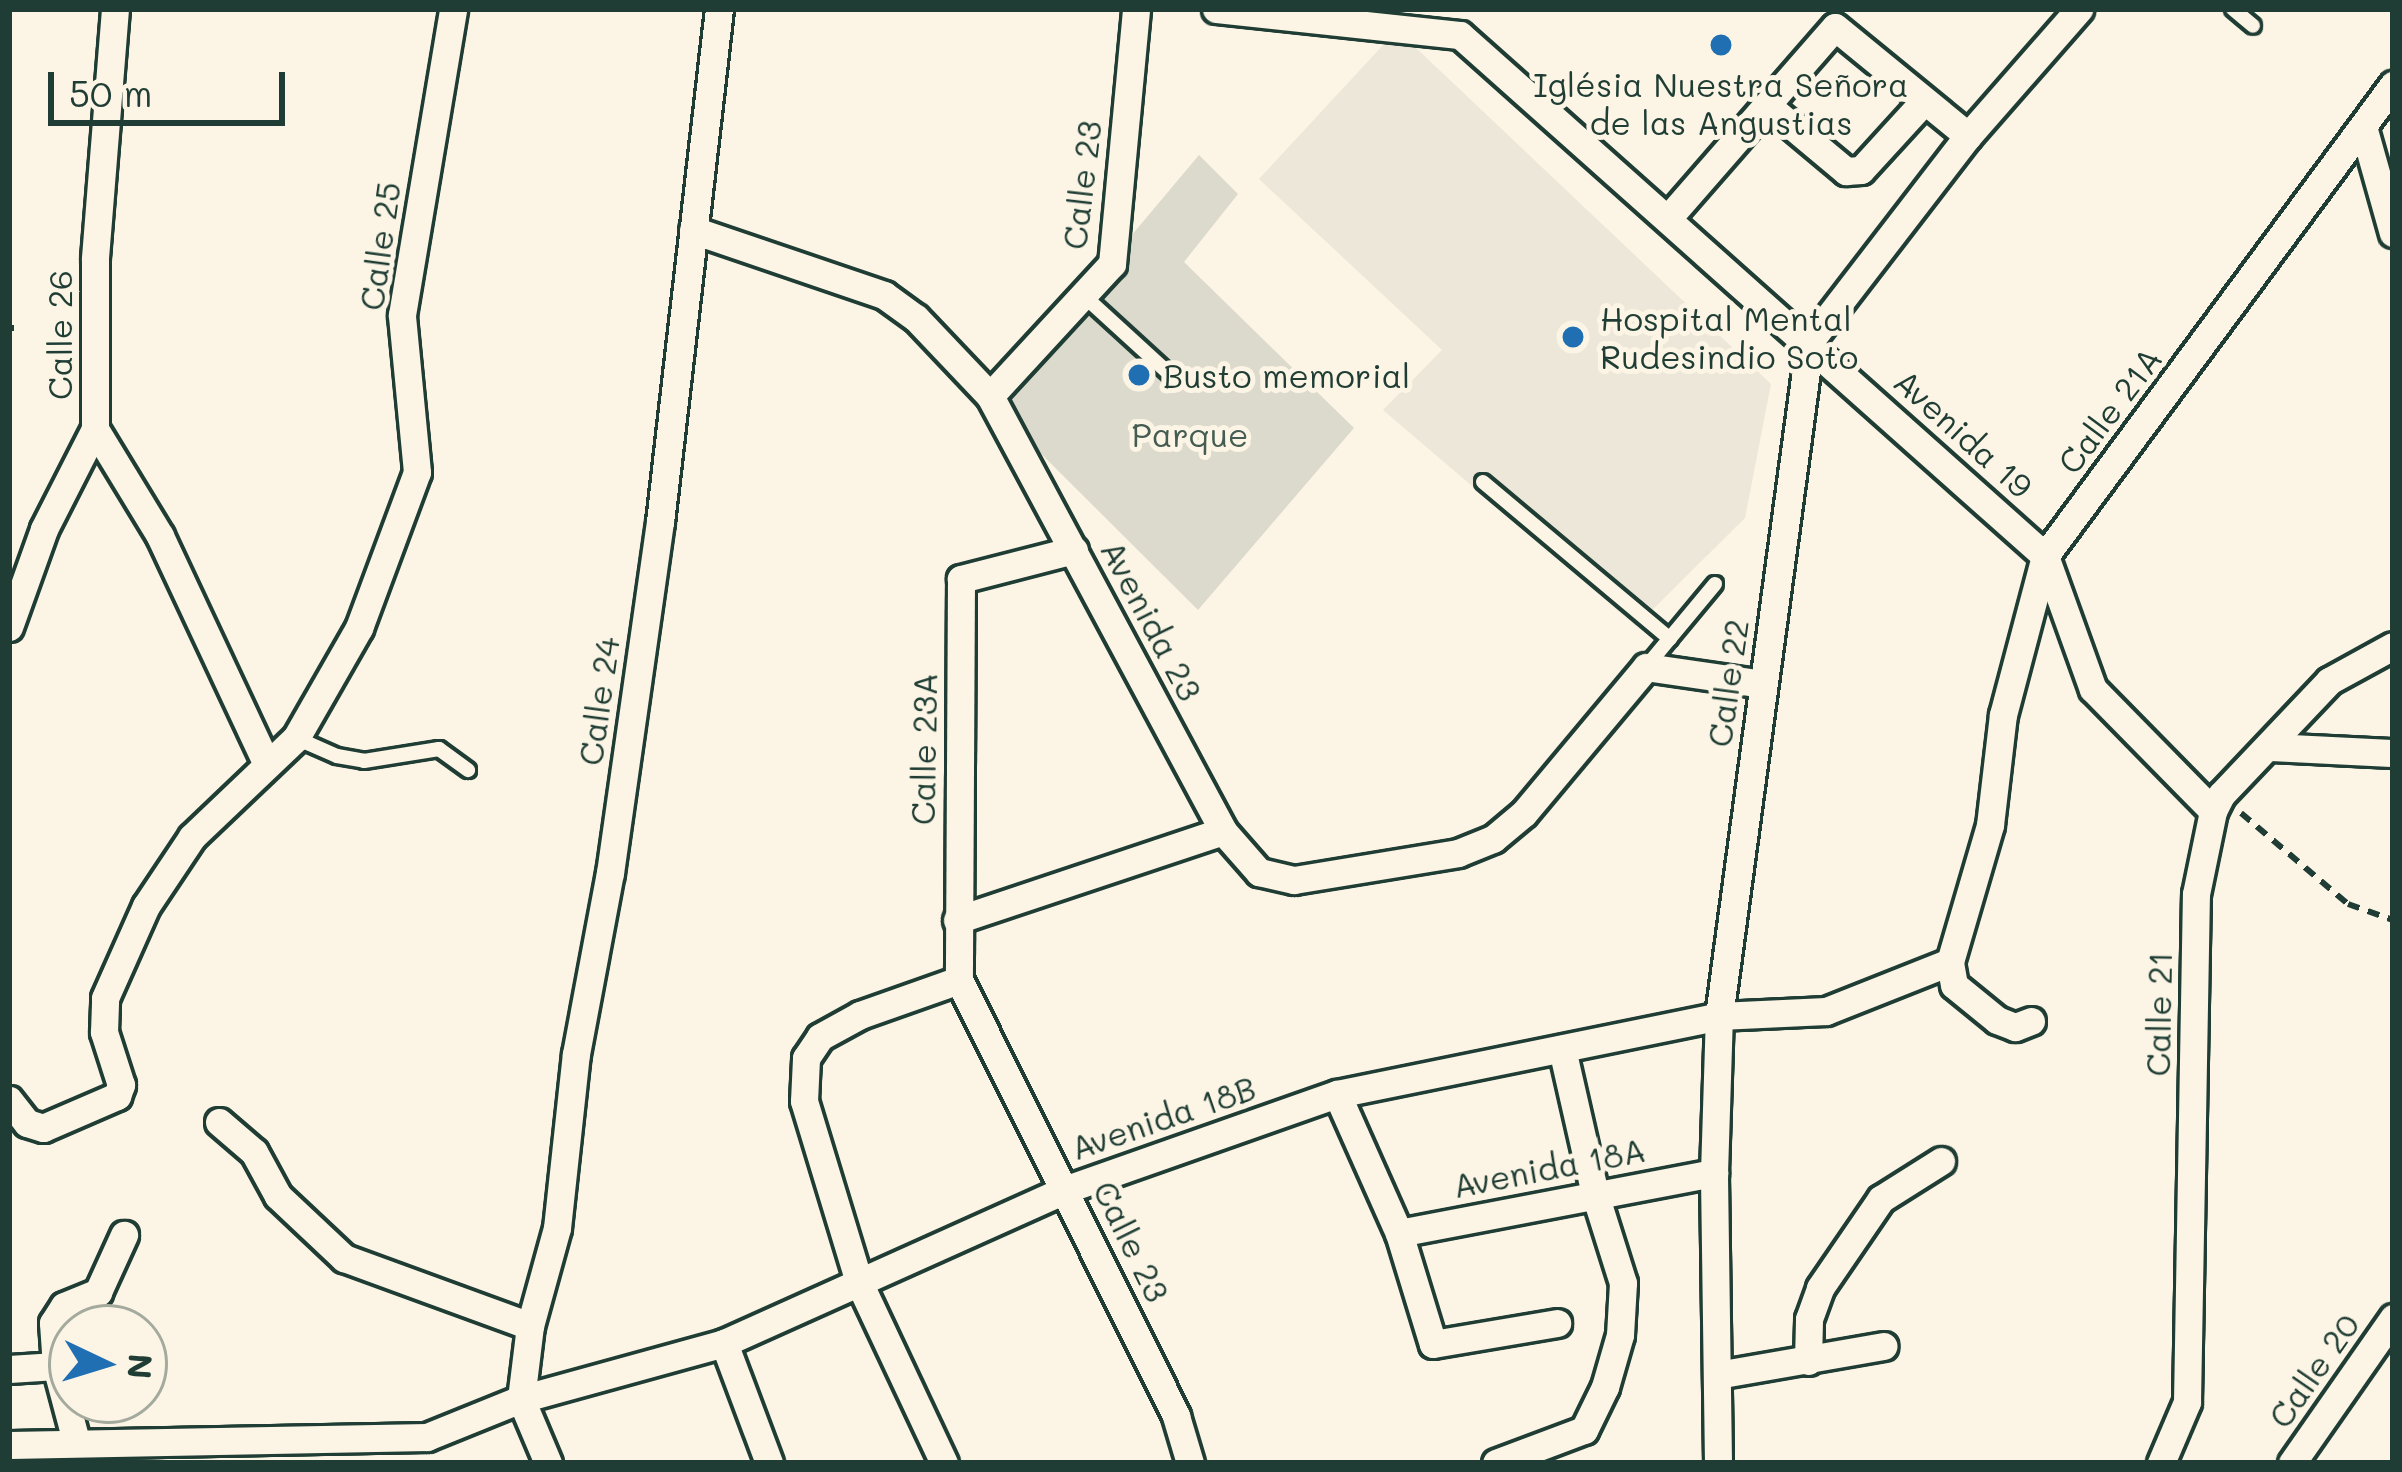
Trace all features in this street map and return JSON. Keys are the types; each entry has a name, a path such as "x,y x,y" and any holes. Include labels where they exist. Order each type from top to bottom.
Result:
{"street":[{"name":"Calle 26","path":"115,9 95,259 94,429 160,536 267,764"},
{"name":"Calle 25","path":"9,1100 27,1123 43,1128 116,1096 121,1085 104,1032 105,998 146,906 192,837 296,738 359,628 418,472 402,315 453,9"},
{"name":"Calle 24","path":"521,1399 530,1326 557,1228 576,1054 610,873 660,522 719,9"},
{"name":"Calle 23","path":"990,396 1112,264 1136,9"},
{"name":"Avenida 19","path":"1216,9 1445,20 1810,341 2045,556 2093,688 2217,803"},
{"name":"Calle 22","path":"1718,1463 1714,1173 1719,1016 1810,341 1969,136 2079,9"},
{"path":"1670,217 1835,27 1969,136"},
{"name":"Calle 21A","path":"1949,962 1990,825 2003,715 2045,556 2393,86"},
{"path":"1768,106 1846,171 1861,170 1923,103"},
{"path":"2363,130 2393,231"},
{"name":"Avenida 23","path":"693,230 884,295 916,318 990,396 1223,830 1259,872 1294,880 1458,853 1493,839 1525,813 1646,667"},
{"path":"9,627 44,529 94,429"},
{"name":"Calle 23A","path":"957,920 961,579 1074,550"},
{"path":"2217,803 2329,681 2393,646"},
{"path":"1646,667 1763,684"},
{"path":"2269,747 2393,753"},
{"name":"Calle 21","path":"2161,1463 2187,1402 2196,894 2217,803"},
{"path":"957,920 1223,830"},
{"name":"Calle 23","path":"957,920 959,980 1176,1416 1190,1463"},
{"path":"1949,962 1954,985 1997,1020 2015,1027 2031,1021"},
{"name":"Avenida 18B","path":"426,1450 521,1399 724,1343 1067,1189 1336,1094 1719,1016 1826,1011 1949,962"},
{"path":"944,1463 859,1282 819,1163 804,1101 806,1058 820,1037 860,1015 959,980"},
{"path":"1496,1463 1583,1430 1605,1387 1620,1335 1623,1283 1595,1194 1562,1049"},
{"path":"1336,1094 1399,1233 1433,1344 1557,1323"},
{"path":"219,1122 254,1152 278,1196 344,1258 530,1326"},
{"path":"1808,1360 1809,1319 1820,1288 1881,1199 1941,1161"},
{"name":"Avenida 18A","path":"1399,1233 1714,1173"},
{"path":"69,1304 98,1292 124,1235"},
{"name":"Calle 20","path":"2292,1463 2393,1318"},
{"path":"724,1343 770,1463"},
{"path":"1717,1375 1884,1346"},
{"path":"9,1369 48,1367"},
{"path":"521,1399 548,1463"},
{"path":"71,1424 76,1441"},
{"path":"9,1445 76,1441 426,1450"}],"lane":[{"path":"2233,9 2253,26"},
{"path":"1084,296 1175,380"},
{"path":"1483,482 1670,639"},
{"path":"1646,667 1715,584"},
{"path":"296,738 337,756 364,760 439,748 468,770"}],"path":[{"path":"2217,803 2348,904 2393,920"}],"shaded area":[{"name":"Hospital Mental Rudesindio Soto","path":"1397,30 1771,384 1745,518 1636,626 1383,410 1442,350 1259,179"}],"green space":[{"name":"Parque","path":"1199,155 1238,194 1184,262 1354,428 1198,610 980,393 1110,261"}],"place":[{"name":"Iglésia Nuestra Señora de las Angustias","path":"1721,45"},
{"name":"Hospital Mental Rudesindio Soto","path":"1573,337"},
{"name":"Busto memorial","path":"1139,375"}]}
